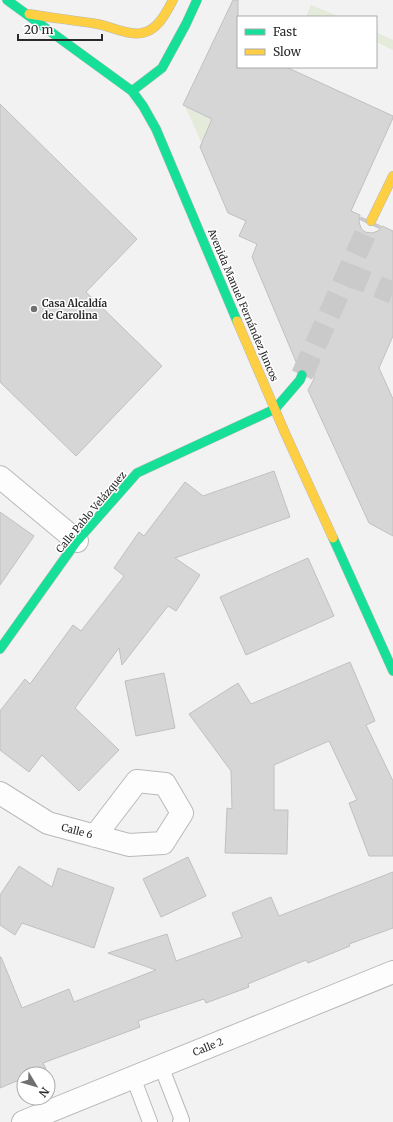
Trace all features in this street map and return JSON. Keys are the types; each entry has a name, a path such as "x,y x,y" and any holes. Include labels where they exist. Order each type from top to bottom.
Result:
{"street":[{"name":"Avenida Manuel Fernández Juncos","path":"7,0 24,14 132,91 143,106 156,130 285,433 392,668"},
{"path":"24,14 96,24 119,30 141,33 154,27 164,17 173,0"},
{"path":"132,91 162,68 186,24 197,0"},
{"path":"371,221 393,176"},
{"path":"275,409 300,380 302,375"},
{"name":"Calle Pablo Velázquez","path":"0,649 77,541 137,473 275,409"},
{"path":"0,477 77,541"},
{"name":"Calle 6","path":"0,793 48,823 95,836 129,845 162,843 182,813 165,784 137,781 95,836"},
{"name":"Calle 2","path":"23,1122 393,972"}],"lane":[{"path":"161,1066 182,1120 180,1122"},
{"path":"134,1077 150,1122"}],"green space":[{"path":"311,5 338,16 306,16"},
{"path":"377,32 393,40 393,50 377,42"},
{"path":"185,106 212,119 202,144"}],"building":[{"path":"233,0 238,0 237,68 288,68 393,116 351,211 360,215 359,222 361,228 365,232 372,233 378,231 382,226 393,231 393,336 379,368 393,399 393,536 369,523 308,390 314,379 312,368 306,363 297,364 252,257 257,244 239,236 246,221 228,213 200,147 212,119 183,105"},
{"path":"0,104 137,239 86,292 162,366 76,456 0,382"},
{"path":"274,471 290,517 175,558 200,575 176,611 168,606 122,665 119,648 75,708 119,750 79,791 42,755 29,772 0,750 0,711 25,679 30,684 73,625 81,631 124,576 114,568 139,532 144,536 185,482 203,496"},
{"path":"0,512 34,536 0,585"},
{"path":"308,558 334,616 246,655 220,597"},
{"path":"350,662 375,721 366,725 393,781 393,856 369,856 349,803 357,800 329,741 274,765 274,810 288,810 287,854 225,853 227,808 232,809 231,771 189,714 238,683 251,704"},
{"path":"164,673 175,728 136,736 125,681"},
{"path":"188,857 206,896 161,917 143,879"},
{"path":"19,866 52,887 58,868 114,888 94,948 22,923 15,935 0,925 0,895"},
{"path":"393,872 393,928 349,944 350,946 308,963 306,960 248,984 249,987 206,1003 204,999 138,1021 140,1027 43,1063 44,1066 16,1066 16,1081 0,1088 0,957 22,1008 69,989 74,1002 156,970 108,953 167,934 176,961 242,937 232,913 271,897 279,916"}],"tunnel":[{"path":"302,375 371,221"},
{"path":"347,274 393,293"}],"traffic: fast":[{"path":"7,0 132,91 143,106 156,129 237,321"},
{"path":"132,91 162,68 186,24 197,0"},
{"path":"0,649 77,541 137,473 275,409 300,380 302,375"},
{"path":"333,538 393,671"}],"traffic: slow":[{"path":"29,14 97,24 137,34 148,31 157,25 173,0"},
{"path":"371,221 393,176"},
{"path":"237,321 285,433 333,538"}],"place":[{"name":"Casa Alcaldía de Carolina","path":"34,309"}]}
